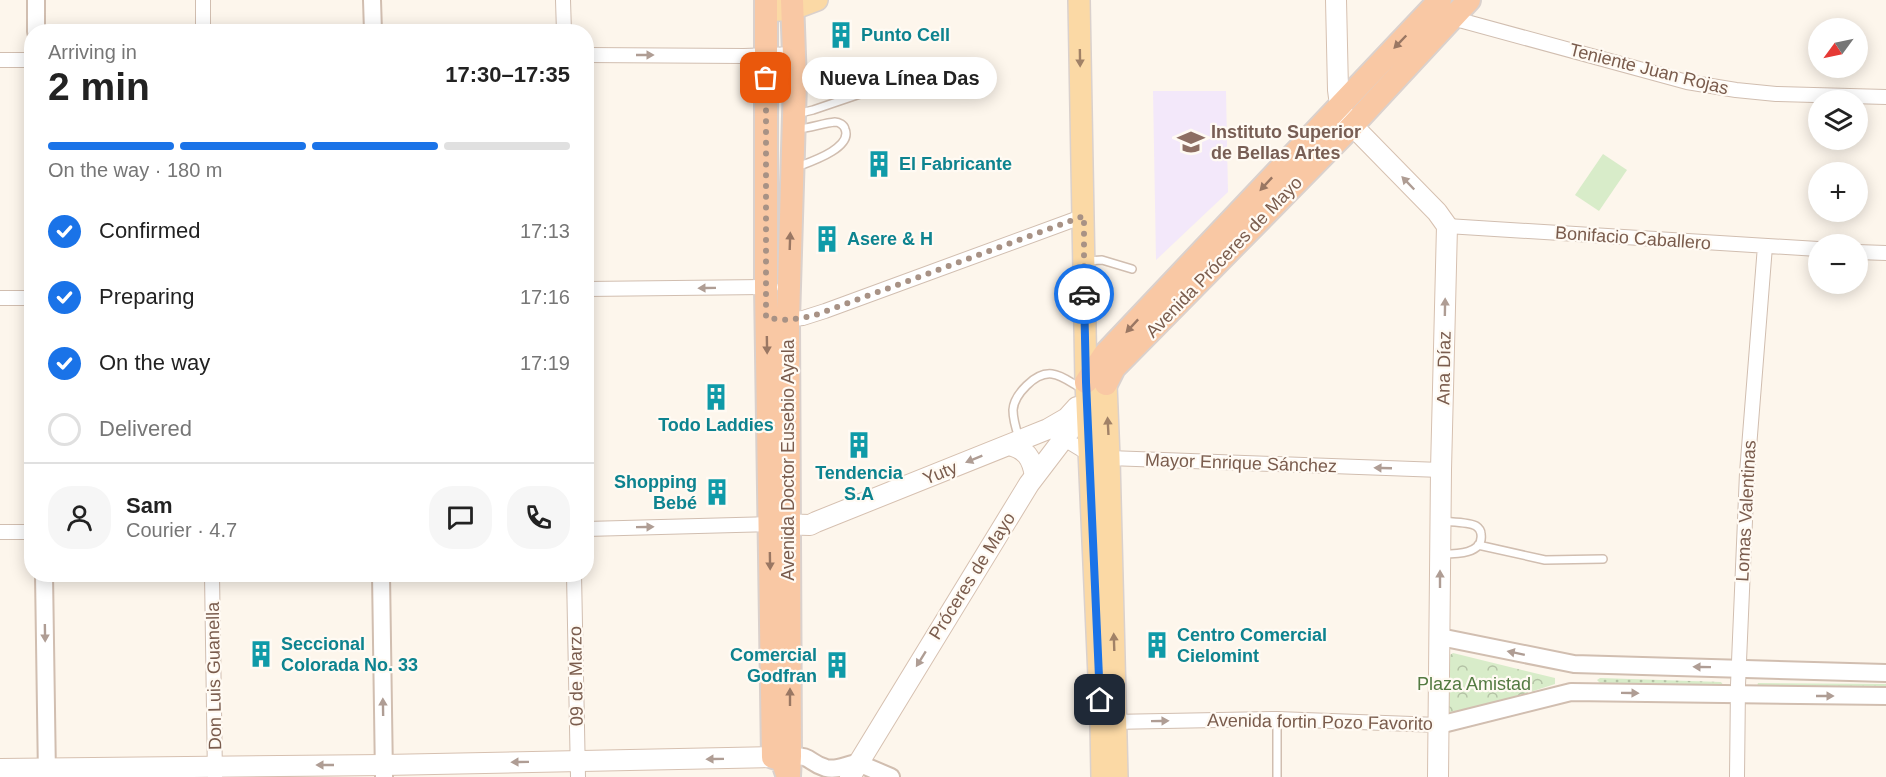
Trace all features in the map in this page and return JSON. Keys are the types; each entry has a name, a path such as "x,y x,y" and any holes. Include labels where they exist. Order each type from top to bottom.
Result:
{"highway":[{"name":"Avenida Próceres de Mayo","path":"1091,390 1104,355 1346,116 1446,9 1469,0"},
{"name":"Avenida Doctor Eusebio Ayala","path":"767,5 766,287 777,319 785,767"},
{"name":"Avenida Doctor Eusebio Ayala","path":"777,319 788,288 794,122 792,5"},
{"name":"Avenida Próceres de Mayo","path":"1091,390 1293,187 1346,116"}],"main road":[{"path":"767,5 792,5 817,0"},
{"path":"1079,0 1084,261 1091,390 1099,456 1109,722 1102,777"},
{"path":"1336,0 1338,90 1346,116 1437,212 1447,226"},
{"name":"Ana Díaz","path":"1438,777 1441,470 1447,226"},
{"path":"1091,390 1099,456 1086,479 1109,722 1117,777"},
{"name":"Próceres de Mayo","path":"854,770 1043,469 1055,434 1091,390"},
{"name":"Yuty","path":"779,524 810,525 1014,443 1055,434"},
{"path":"1014,443 1026,453 1035,476 1043,469"},
{"path":"0,769 47,773 785,767"}],"street":[{"path":"36,0 36,24"},
{"path":"203,0 203,24"},
{"path":"372,0 373,24"},
{"path":"563,0 564,24"},
{"name":"Teniente Juan Rojas","path":"1446,9 1687,82 1776,94 1886,97"},
{"path":"594,55 794,54"},
{"path":"0,60 24,60"},
{"path":"777,319 813,316 1084,216"},
{"name":"Bonifacio Caballero","path":"1447,226 1808,248"},
{"name":"Lomas Valentinas","path":"1737,777 1747,473 1765,246"},
{"path":"1868,252 1886,253"},
{"path":"594,290 788,288"},
{"path":"0,298 24,298"},
{"name":"Mayor Enrique Sánchez","path":"1055,434 1099,456 1441,470"},
{"path":"594,529 779,524"},
{"path":"0,532 24,532"},
{"path":"44,582 47,773"},
{"name":"Don Luis Guanella","path":"212,582 215,771"},
{"path":"381,582 384,771"},
{"name":"09 de Marzo","path":"574,582 577,769"},
{"path":"1440,637 1574,664 1886,673"},
{"path":"1571,692 1574,664"},
{"name":"Avenida fortin Pozo Favorito","path":"1109,722 1277,720 1439,724 1571,692 1886,696"},
{"path":"785,767 803,755 827,768 891,777"}],"lane":[{"path":"794,122 813,110 922,73"},
{"path":"792,169 835,150 846,135 841,123 836,122 813,128 794,122"},
{"path":"1084,261 1102,260 1132,269"},
{"path":"1014,443 1015,401 1039,376 1051,374 1091,390"},
{"path":"1441,520 1474,525 1479,528 1481,534 1478,545"},
{"path":"1441,554 1461,554 1478,545 1545,560 1603,559"},
{"path":"1277,720 1277,777"}],"shaded area":[{"name":"Instituto Superior de Bellas Artes","path":"1153,91 1226,91 1228,192 1156,260"}],"green space":[{"path":"1603,154 1627,170 1599,211 1575,195"},
{"name":"Plaza Amistad","path":"1453,653 1555,678 1555,684 1452,717 1449,715 1450,655"},
{"path":"1600,678 1721,682 1724,686 1721,688 1600,683 1597,680"},
{"path":"1758,683 1886,684 1886,690 1757,686"}],"way so far":[{"path":"766,78 766,318 788,320 813,316 1084,216 1084,294"}],"place":[{"name":"Punto Cell","path":"841,35"},
{"name":"Nueva Línea Das","path":"766,78"},
{"name":"Instituto Superior de Bellas Artes","path":"1191,142"},
{"name":"El Fabricante","path":"879,164"},
{"name":"Asere & H","path":"827,239"},
{"name":"Todo Laddies","path":"716,397"},
{"name":"Tendencia S.A","path":"859,445"},
{"name":"Shopping Bebé","path":"717,492"},
{"name":"Centro Comercial Cielomint","path":"1157,645"},
{"name":"Seccional Colorada No. 33","path":"261,654"},
{"name":"Comercial Godfran","path":"837,665"}],"route":[{"path":"1084,294 1100,700"}]}
